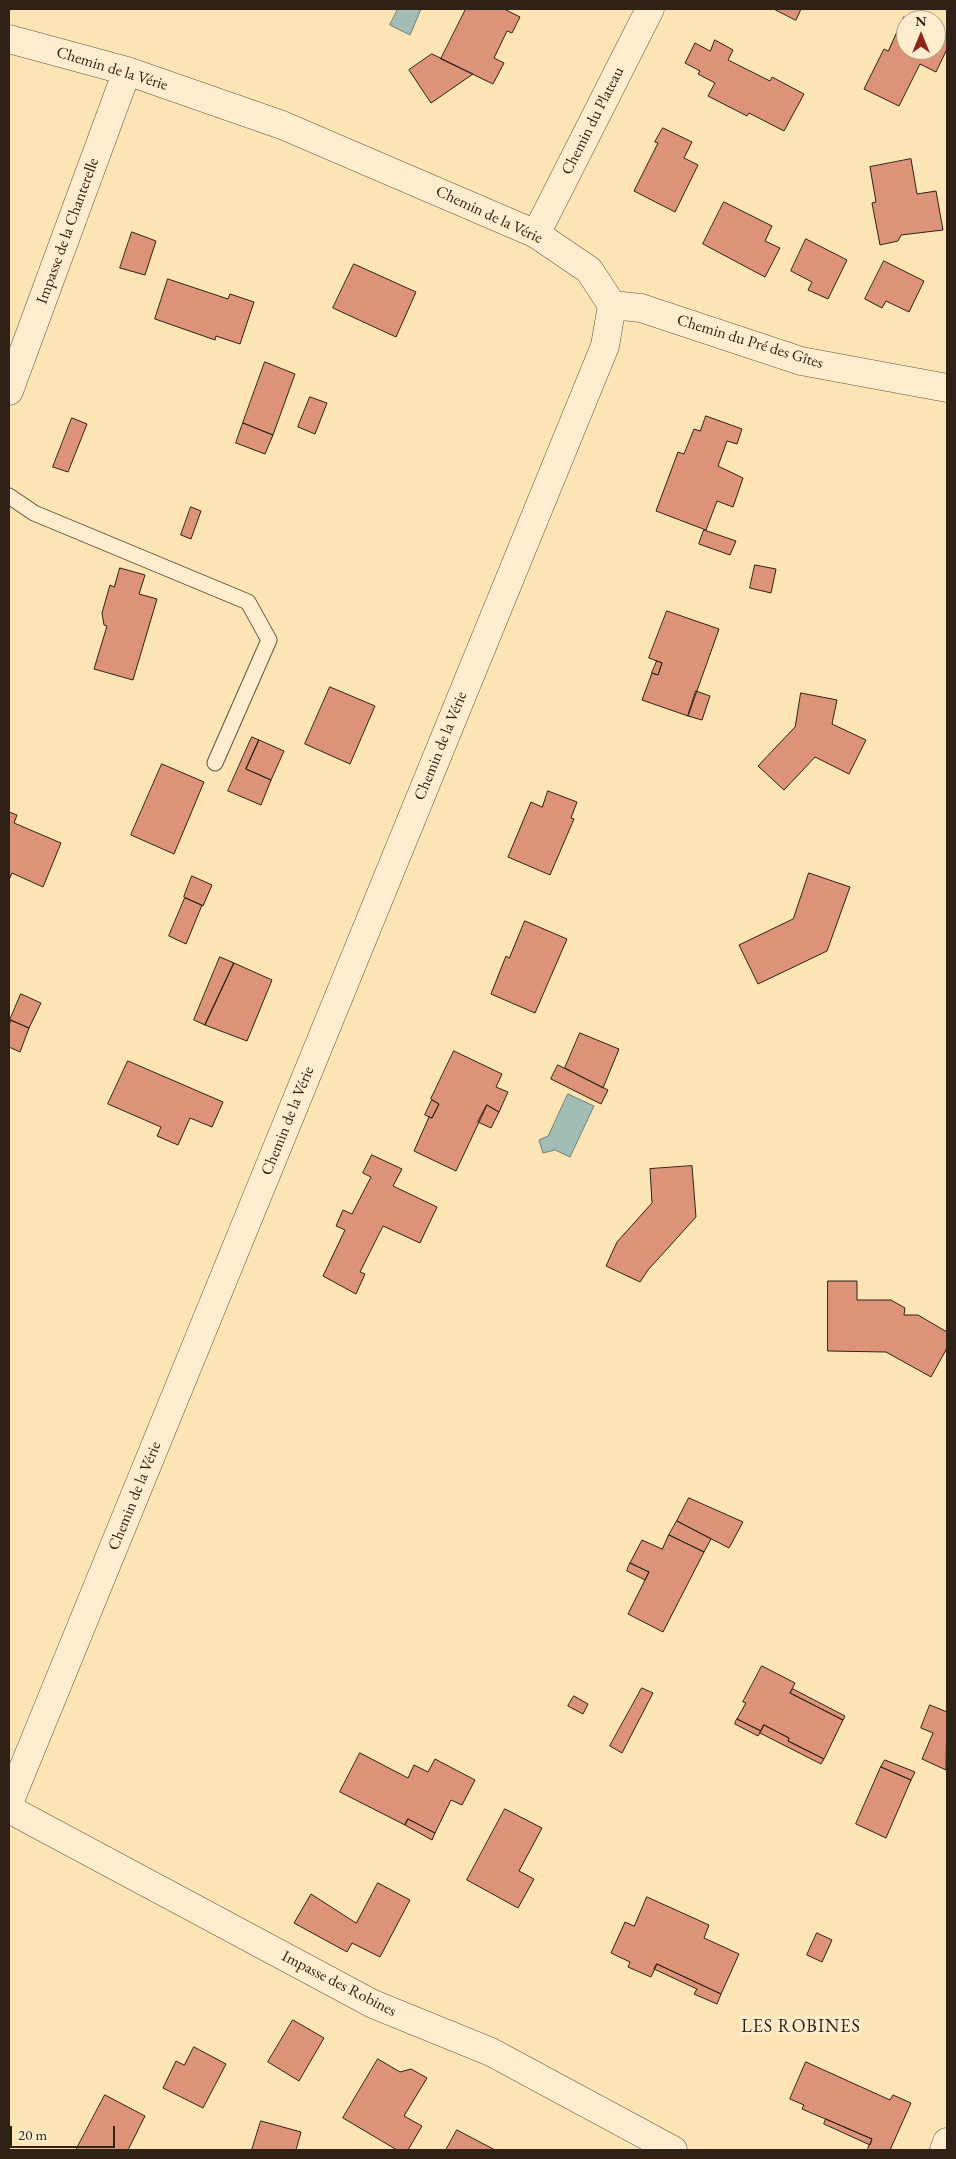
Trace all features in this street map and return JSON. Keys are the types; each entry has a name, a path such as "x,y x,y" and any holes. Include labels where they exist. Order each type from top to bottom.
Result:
{"street":[{"name":"Chemin du Plateau","path":"536,234 650,9"},
{"name":"Chemin de la Vérie","path":"9,39 127,71 282,125 536,234 589,270 612,305 604,346 9,1803"},
{"name":"Impasse de la Chanterelle","path":"9,390 127,71"},
{"name":"Chemin du Pré des Gîtes","path":"612,305 641,308 801,361 947,388"},
{"name":"Impasse des Robines","path":"9,1809 372,2004 491,2052 673,2150"},
{"path":"944,2150 947,2142"}],"lane":[{"path":"9,496 34,513 248,602 270,640 215,763"}],"water":[{"path":"398,9 421,9 410,35 390,25"},
{"path":"568,1094 594,1106 570,1157 555,1150 543,1153 539,1140 548,1136"}],"building":[{"path":"466,9 504,9 520,17 512,33 507,31 494,58 504,63 493,84 441,59"},
{"path":"774,9 801,9 796,20"},
{"path":"896,34 896,60 942,60 936,72 920,64 899,106 864,89 884,49 888,51"},
{"path":"715,40 733,50 728,60 770,81 772,77 804,94 784,131 749,113 747,116 708,96 715,83 698,74 700,71 685,63 695,43 710,51"},
{"path":"432,54 473,74 431,103 409,70"},
{"path":"663,128 692,142 684,158 698,165 675,212 634,191 658,143 655,142"},
{"path":"911,159 917,194 936,191 943,230 901,235 898,241 880,245 872,203 876,202 870,167"},
{"path":"724,202 772,226 765,241 780,248 765,277 703,244"},
{"path":"132,232 156,241 145,275 120,268"},
{"path":"806,239 847,260 828,299 808,290 812,282 791,271"},
{"path":"884,261 924,281 909,312 886,301 882,308 865,299"},
{"path":"354,264 416,292 396,337 333,308"},
{"path":"168,279 228,299 230,294 254,302 240,344 216,336 215,340 155,319"},
{"path":"265,362 295,374 273,435 243,423"},
{"path":"310,397 327,403 315,434 298,427"},
{"path":"706,416 742,429 737,444 727,441 718,466 743,478 733,507 717,501 706,530 656,511 678,452 684,454 694,429 700,431"},
{"path":"72,418 87,424 68,472 53,467"},
{"path":"243,423 273,435 265,454 236,443"},
{"path":"191,507 201,511 191,539 181,535"},
{"path":"704,530 736,541 730,555 699,544"},
{"path":"755,565 776,569 771,593 750,588"},
{"path":"120,568 145,575 139,594 157,599 133,680 94,669 107,626 104,625 102,613 110,585 114,587"},
{"path":"667,611 719,629 688,716 642,700 652,673 658,675 662,663 649,658"},
{"path":"657,661 662,663 658,675 652,673"},
{"path":"330,687 375,706 350,764 305,744"},
{"path":"696,691 710,696 702,720 688,716"},
{"path":"801,693 837,700 832,724 866,740 849,774 815,757 784,790 758,766 795,727"},
{"path":"252,737 259,740 246,769 271,780 261,805 228,791"},
{"path":"259,740 284,751 271,780 246,769"},
{"path":"162,764 204,782 174,854 131,835"},
{"path":"548,791 577,802 571,818 574,819 550,875 508,857 531,802 542,807"},
{"path":"9,812 17,815 14,823 61,843 43,887 12,873 9,880"},
{"path":"809,873 850,887 827,951 758,984 739,945 793,919"},
{"path":"192,876 212,885 203,906 184,897"},
{"path":"185,898 202,905 186,944 169,936"},
{"path":"525,921 567,939 535,1013 491,994 506,956 509,958"},
{"path":"220,957 234,963 205,1025 194,1020"},
{"path":"234,963 272,980 247,1041 205,1025"},
{"path":"21,994 41,1003 29,1028 10,1020"},
{"path":"11,1020 29,1028 20,1052 9,1047 9,1026"},
{"path":"580,1033 619,1049 603,1088 565,1068"},
{"path":"454,1051 502,1074 496,1087 508,1092 499,1112 487,1105 456,1171 414,1151 429,1117 432,1118 439,1104 431,1099"},
{"path":"128,1061 223,1102 212,1127 190,1118 178,1145 157,1136 161,1127 108,1104"},
{"path":"558,1065 608,1090 601,1104 551,1079"},
{"path":"432,1100 439,1104 432,1118 425,1115"},
{"path":"487,1105 499,1112 491,1128 478,1122"},
{"path":"372,1155 402,1169 393,1186 437,1207 420,1243 383,1226 360,1272 365,1274 356,1294 323,1276 345,1230 336,1226 343,1210 352,1214 371,1177 363,1173"},
{"path":"692,1166 696,1217 648,1270 640,1282 606,1266 617,1242 652,1203 650,1169"},
{"path":"828,1281 857,1281 857,1300 891,1300 905,1308 904,1315 918,1315 947,1332 947,1348 931,1377 886,1352 828,1351"},
{"path":"689,1498 743,1522 729,1548 677,1521"},
{"path":"677,1521 711,1539 704,1552 669,1535"},
{"path":"669,1535 704,1552 663,1632 628,1614 649,1572 630,1563 642,1540 662,1549"},
{"path":"630,1563 649,1572 645,1580 627,1571"},
{"path":"762,1666 795,1683 790,1693 843,1720 824,1759 788,1741 789,1738 764,1725 761,1731 737,1719 746,1703 743,1702"},
{"path":"642,1688 653,1693 622,1753 610,1746"},
{"path":"793,1689 845,1716 843,1720 790,1693"},
{"path":"574,1696 588,1704 583,1714 568,1706"},
{"path":"930,1705 947,1712 946,1770 922,1759 933,1733 921,1728"},
{"path":"737,1719 761,1731 758,1736 735,1724"},
{"path":"764,1725 789,1738 788,1741 824,1759 821,1764 760,1733"},
{"path":"360,1753 408,1778 414,1765 428,1772 435,1759 475,1780 462,1805 451,1800 435,1833 408,1819 405,1825 340,1792"},
{"path":"885,1760 915,1772 911,1780 881,1767"},
{"path":"881,1767 911,1780 886,1838 856,1824"},
{"path":"505,1809 542,1828 519,1871 534,1879 518,1908 467,1880"},
{"path":"408,1819 435,1833 432,1840 405,1825"},
{"path":"378,1883 410,1900 380,1957 352,1943 347,1952 294,1923 311,1894 356,1923"},
{"path":"647,1897 709,1925 704,1938 739,1954 721,1994 657,1964 651,1977 628,1967 630,1962 611,1953 625,1922 634,1926"},
{"path":"817,1933 832,1940 822,1962 807,1955"},
{"path":"657,1964 721,1994 717,2004 694,1994 697,1989 654,1969"},
{"path":"293,2020 324,2038 299,2081 268,2062"},
{"path":"194,2047 226,2064 203,2108 163,2088 176,2061 184,2065"},
{"path":"378,2059 400,2072 411,2069 427,2078 404,2116 422,2126 408,2150 397,2150 343,2118"},
{"path":"806,2062 890,2100 893,2095 911,2103 890,2150 867,2150 872,2139 802,2109 804,2105 790,2099"},
{"path":"105,2095 145,2116 128,2150 76,2150"},
{"path":"826,2119 872,2139 870,2145 824,2124"},
{"path":"261,2121 301,2132 296,2150 252,2150"},
{"path":"457,2130 495,2150 446,2150"}],"district":[{"name":"LES ROBINES","path":"801,2027"}]}
